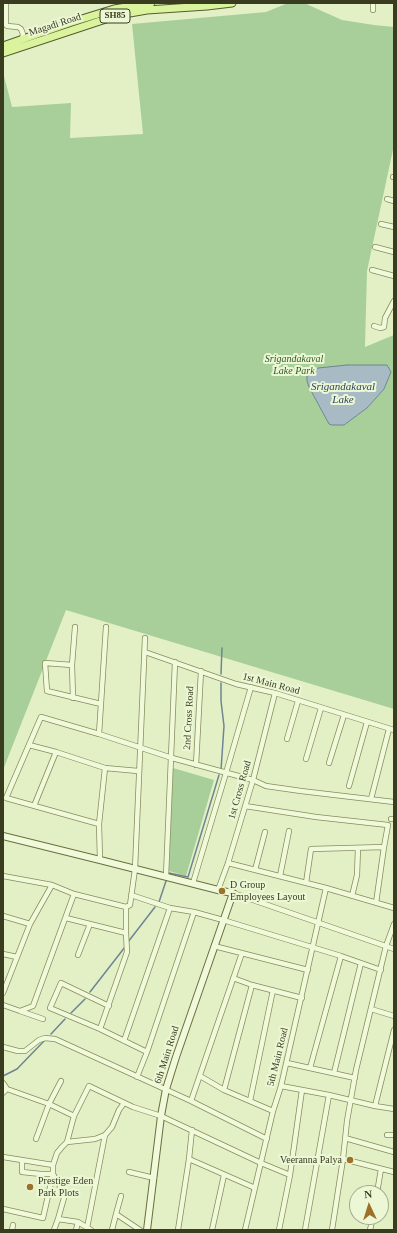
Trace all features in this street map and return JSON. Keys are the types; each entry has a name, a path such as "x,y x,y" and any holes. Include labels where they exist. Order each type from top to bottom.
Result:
{"main road":[{"name":"Magadi Road","path":"3,46 114,9 149,3"},
{"name":"Magadi Road","path":"3,53 118,15 147,10 232,3"}],"street":[{"path":"6,3 6,25 21,29 23,34 22,39"},
{"path":"373,3 373,10"},
{"path":"386,199 394,201"},
{"path":"380,224 394,227"},
{"path":"375,247 394,252"},
{"path":"372,270 394,276"},
{"path":"374,326 380,328 384,327 386,318 394,300"},
{"path":"73,698 72,665 75,627"},
{"path":"99,734 106,627"},
{"path":"100,1029 127,952 126,907 130,905 135,869 138,771 141,748 145,638"},
{"name":"1st Main Road","path":"144,652 236,684 276,693 391,729"},
{"path":"166,876 175,662"},
{"path":"72,665 45,663 46,692 101,704"},
{"name":"2nd Cross Road","path":"196,765 201,671"},
{"path":"193,883 251,688"},
{"name":"1st Cross Road","path":"218,890 228,863 253,780 276,693"},
{"path":"287,739 298,700"},
{"path":"306,759 321,708"},
{"path":"330,763 344,715"},
{"path":"99,824 6,798 41,716 172,758 253,780 266,786 394,802"},
{"path":"349,786 367,722"},
{"path":"371,799 391,729"},
{"path":"29,745 105,768 138,771"},
{"path":"34,806 56,752"},
{"path":"100,860 99,824 105,768"},
{"path":"245,806 316,817 388,825 376,902"},
{"path":"280,876 289,831"},
{"path":"255,870 266,832"},
{"path":"3,836 166,876 222,892 233,893 394,949"},
{"path":"306,883 311,849 384,847"},
{"path":"352,896 357,875 358,848"},
{"path":"228,863 326,888 394,908"},
{"path":"3,876 52,885 74,894 126,907"},
{"path":"3,993 30,924 52,885"},
{"name":"5th Main Road","path":"245,1230 273,1111 287,1063 314,948 326,888"},
{"name":"6th Main Road","path":"147,1230 161,1116 166,1089 222,920 233,893"},
{"path":"20,1011 33,1006 74,894"},
{"path":"131,896 170,908 194,912 222,920 341,956 381,970"},
{"path":"124,1041 170,908"},
{"path":"137,1077 147,1052 194,912"},
{"path":"3,916 30,924"},
{"path":"66,918 126,933"},
{"path":"78,955 90,924"},
{"path":"332,1230 350,1101 386,946 394,924"},
{"path":"214,946 308,970"},
{"path":"191,1101 242,953"},
{"path":"3,954 17,957"},
{"path":"310,1068 341,956"},
{"path":"334,1073 361,963"},
{"path":"233,978 252,985 302,998"},
{"path":"108,1006 61,983 50,1008 100,1029 147,1052"},
{"path":"224,1090 252,985"},
{"path":"250,1101 273,990"},
{"path":"3,1005 43,1019"},
{"path":"371,1009 394,1016"},
{"path":"375,1106 394,1030"},
{"path":"3,1047 18,1052 25,1051 39,1040 45,1038 55,1039 166,1089 267,1139"},
{"path":"287,1063 355,1078"},
{"path":"200,1076 224,1090 273,1111"},
{"path":"36,1139 49,1104 60,1081"},
{"path":"3,1083 7,1089 49,1104 74,1116"},
{"path":"3,1209 43,1218 53,1174 53,1165 57,1153 67,1142 74,1116 89,1086 124,1103 161,1116 290,1175"},
{"path":"281,1086 394,1109"},
{"path":"3,1093 7,1089"},
{"path":"279,1230 290,1175 302,1090"},
{"path":"305,1230 329,1095"},
{"path":"67,1142 95,1139 105,1135 112,1127 119,1110 124,1103"},
{"path":"178,1230 192,1130"},
{"path":"58,1219 78,1222 89,1229 105,1135"},
{"path":"387,1135 394,1135"},
{"path":"345,1138 394,1152"},
{"path":"3,1157 53,1165"},
{"path":"189,1159 255,1188"},
{"path":"343,1159 394,1172"},
{"path":"22,1160 22,1172 53,1174"},
{"path":"378,1185 381,1169"},
{"path":"129,1172 154,1178"},
{"path":"53,1174 62,1190 64,1198 54,1230"},
{"path":"212,1230 224,1175"},
{"path":"112,1230 121,1196"},
{"path":"116,1214 140,1230"},
{"path":"76,1230 78,1222"}],"green space":[{"name":"Srigandakaval Lake Park","path":"288,3 304,3 342,20 394,27 394,145 367,271 365,347 394,335 394,709 66,610 3,770 3,72 12,107 71,103 70,138 143,134 132,24 266,12","holes":["347,365 387,365 391,372 384,389 367,408 344,425 329,424 307,381"]},
{"path":"173,768 214,780 186,876 169,871"}],"water":[{"name":"Srigandakaval Lake","path":"347,365 387,365 391,372 384,389 367,408 344,425 332,425 329,424 309,387 307,376 318,368"}],"waterway":[{"path":"221,674 222,648"},
{"path":"221,683 221,701 224,726 221,770"},
{"path":"169,873 188,877 219,775"},
{"path":"159,902 166,881"},
{"path":"128,942 155,907"},
{"path":"90,992 125,947"},
{"path":"71,1013 85,999"},
{"path":"51,1034 65,1019"},
{"path":"3,1076 17,1069 44,1041"}],"place":[{"name":"D Group Employees Layout","path":"222,891"},
{"name":"Veeranna Palya","path":"350,1160"},
{"name":"Prestige Eden Park Plots","path":"30,1187"}]}
